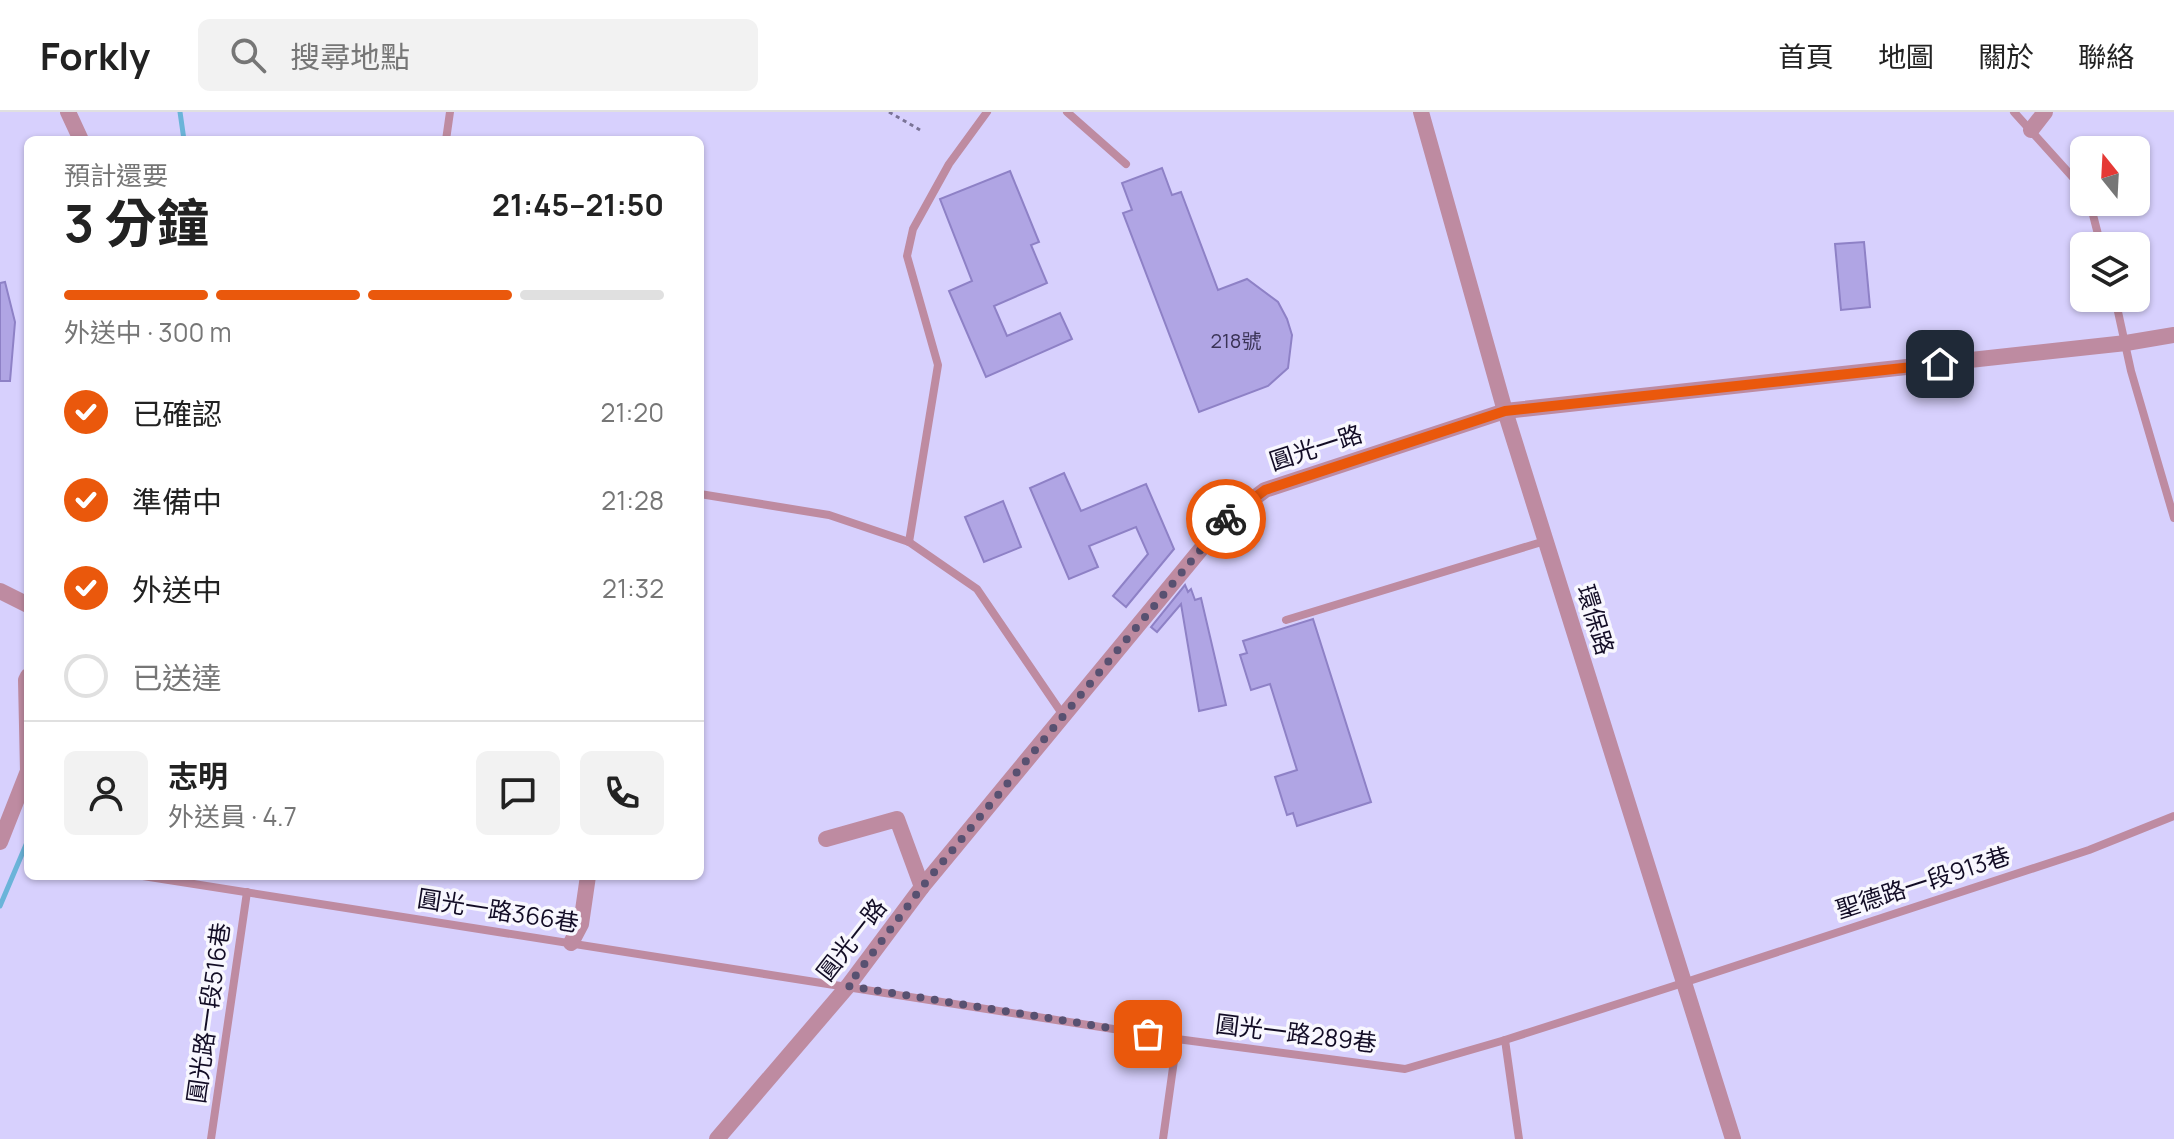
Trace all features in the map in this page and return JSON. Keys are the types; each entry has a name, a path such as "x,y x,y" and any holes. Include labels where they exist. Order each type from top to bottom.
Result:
{"street":[{"path":"68,112 79,136"},
{"name":"環保路","path":"1421,112 1505,411 1733,1139"},
{"path":"2031,130 2045,112"},
{"name":"圓光一路","path":"717,1139 848,986 922,887 1225,520 1265,490 1505,411 2126,343 2174,335"},
{"path":"0,591 24,603"},
{"path":"0,842 24,781"},
{"path":"826,839 897,819 922,887"},
{"path":"571,943 581,924 587,880"}],"lane":[{"path":"447,136 450,112"},
{"path":"909,542 938,365 907,256 913,229 949,164 987,112"},
{"path":"1067,112 1126,164"},
{"path":"2014,112 2070,174"},
{"path":"2118,312 2131,371 2173,512"},
{"path":"704,495 829,515 909,542 977,589 1063,716"},
{"path":"1286,620 1545,541"},
{"name":"聖德路一段913巷","path":"1683,983 2089,850 2174,816"},
{"name":"圓光一路366巷","path":"169,880 848,986"},
{"name":"圓光路一段516巷","path":"211,1139 247,892"},
{"name":"圓光一路289巷","path":"848,986 1177,1039 1405,1069 1683,983"},
{"path":"1163,1139 1177,1039"},
{"path":"1505,1040 1519,1139"}],"path":[{"path":"889,112 920,130"}],"building":[{"path":"1162,168 1172,195 1181,192 1218,290 1247,279 1278,302 1292,335 1288,368 1268,386 1199,412 1123,213 1132,210 1122,183"},
{"path":"1010,171 1039,242 1031,245 1047,283 994,306 1007,336 1060,313 1072,339 986,377 949,291 972,281 940,199"},
{"path":"1864,242 1870,307 1841,310 1835,244"},
{"path":"5,282 15,322 10,381 0,381 0,283"},
{"path":"1064,473 1081,511 1146,484 1174,549 1126,607 1113,596 1148,554 1136,527 1089,546 1098,567 1069,579 1030,488"},
{"path":"1003,501 1021,547 984,562 965,517"},
{"path":"1185,585 1188,592 1191,589 1195,600 1201,598 1226,705 1199,711 1181,604 1157,632 1151,627"},
{"path":"1313,619 1371,802 1297,826 1293,813 1287,815 1275,777 1297,770 1270,684 1251,690 1240,655 1247,653 1243,641"}],"waterway":[{"path":"180,112 183,136"},
{"path":"0,906 24,849"}],"way so far":[{"path":"1148,1034 848,986 922,887 1226,519"}],"route":[{"path":"1226,519 1265,490 1505,411 1940,364"}]}
